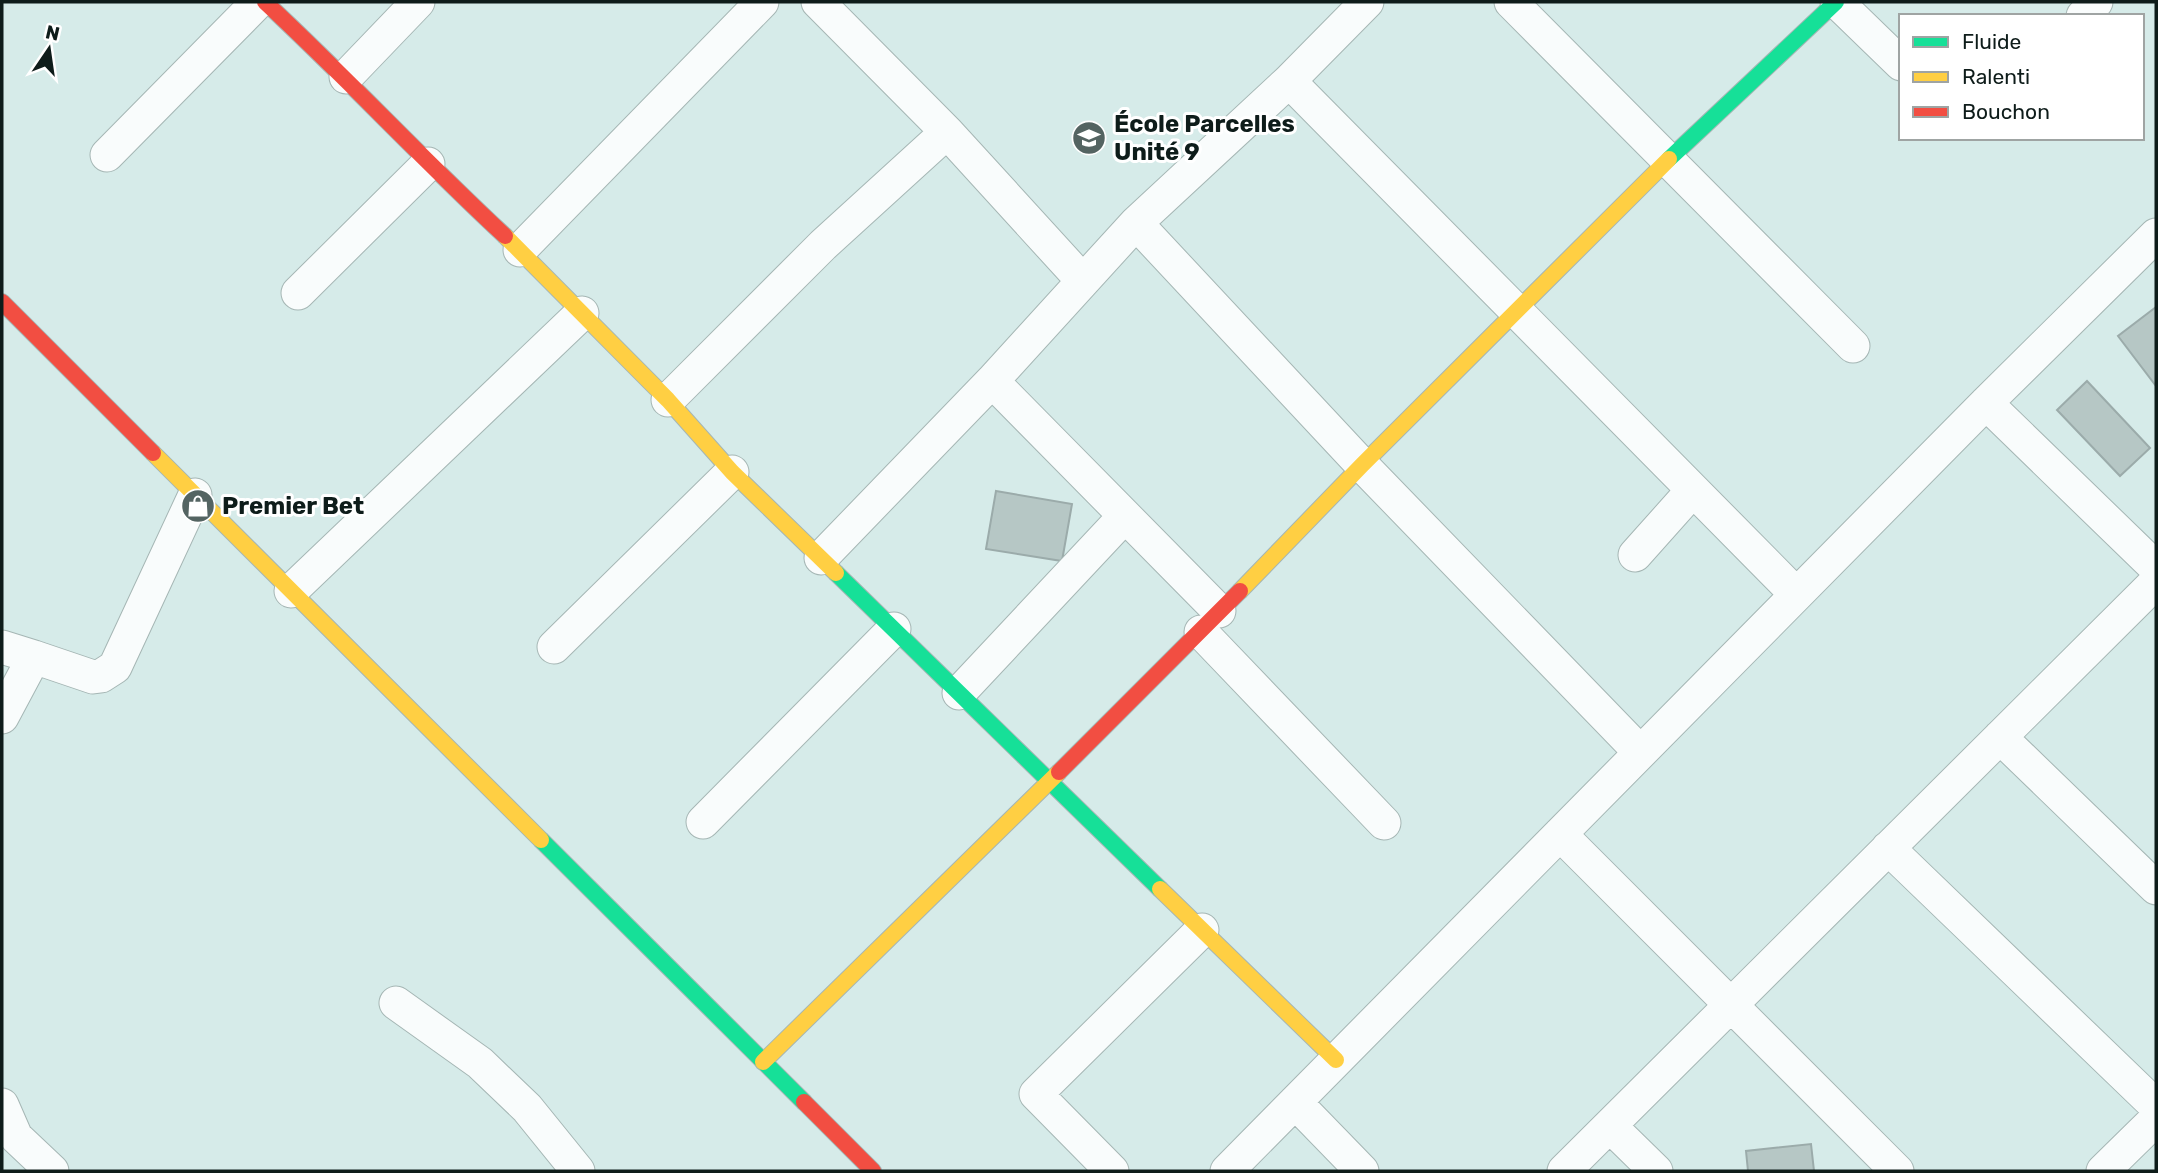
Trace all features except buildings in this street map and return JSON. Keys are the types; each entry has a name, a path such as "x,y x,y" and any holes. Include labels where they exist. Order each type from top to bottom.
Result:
{"street":[{"path":"107,155 258,2"},
{"path":"265,2 346,77 428,164 520,250 668,400 732,472 1336,1060"},
{"path":"346,77 418,2"},
{"path":"520,250 762,2"},
{"path":"818,2 947,132 1083,280"},
{"path":"821,558 992,381 1136,223 1289,81 1367,2"},
{"path":"1511,2 1853,346"},
{"path":"764,1062 1210,622 1362,465 1669,159 1836,2 1899,62"},
{"path":"1289,81 1796,594"},
{"path":"668,400 823,244 947,132"},
{"path":"298,293 428,164"},
{"path":"1136,223 1362,465 1640,752"},
{"path":"1227,1171 1796,594 2156,234"},
{"path":"2,302 764,1062 865,1169"},
{"path":"291,591 582,313"},
{"path":"992,381 1124,518 1384,823"},
{"path":"1986,403 2156,568"},
{"path":"554,648 732,472"},
{"path":"1634,555 1693,490"},
{"path":"2,647 93,677 101,676 115,667 195,495"},
{"path":"959,693 1124,518"},
{"path":"1564,1171 2156,582"},
{"path":"703,822 894,629"},
{"path":"2,717 34,657"},
{"path":"2000,737 2156,888"},
{"path":"1560,834 1731,1005 1882,1166"},
{"path":"1888,848 2156,1106"},
{"path":"1112,1171 1036,1094 1202,930"},
{"path":"396,1003 480,1063 527,1108 578,1171"},
{"path":"1295,1102 1362,1171"},
{"path":"2,1105 16,1137 52,1171"},
{"path":"2103,1171 2156,1119"},
{"path":"1610,1126 1656,1171"}],"traffic: fast":[{"path":"1669,159 1836,2"},
{"path":"836,573 1160,889"},
{"path":"541,840 804,1102"}],"traffic: slow":[{"path":"1240,591 1362,465 1669,159"},
{"path":"505,236 668,400 732,472 836,573"},
{"path":"153,453 541,840"},
{"path":"763,1062 1059,772"},
{"path":"1160,889 1336,1060"}],"traffic: jam":[{"path":"265,2 505,236"},
{"path":"2,302 153,453"},
{"path":"1059,772 1240,591"},
{"path":"804,1102 873,1171"}],"place":[{"name":"École Parcelles Unité 9","path":"1089,138"},
{"name":"Premier Bet","path":"198,506"}]}
